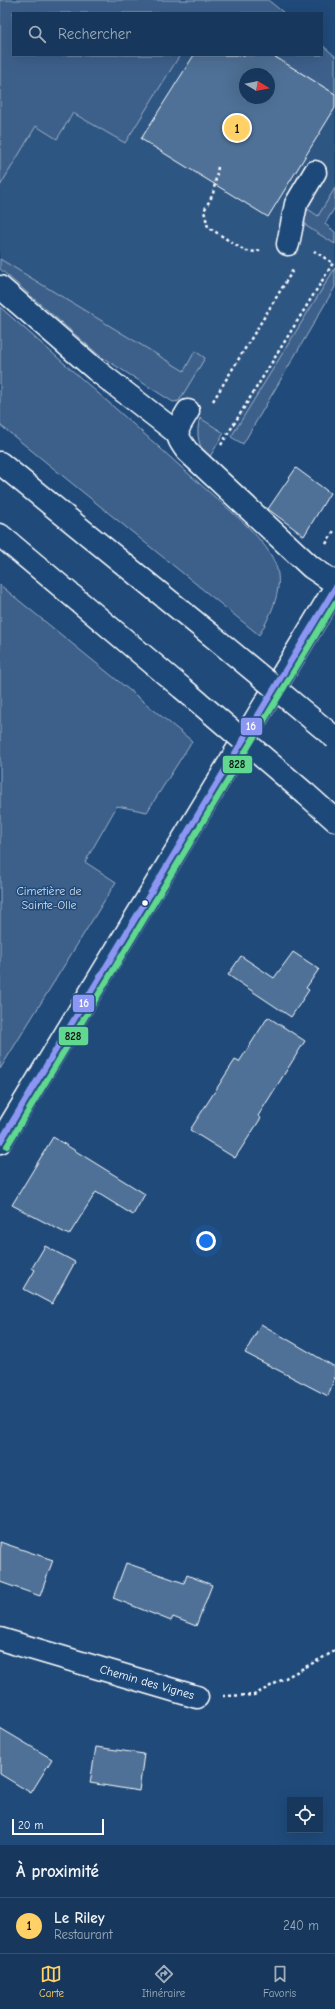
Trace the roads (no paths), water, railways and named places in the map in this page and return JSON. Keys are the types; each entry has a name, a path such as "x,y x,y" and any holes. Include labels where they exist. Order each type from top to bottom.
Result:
{"main road":[{"path":"289,240 299,197 315,172"},
{"path":"0,287 96,370 177,433 178,438 187,451 311,567 335,583"},
{"path":"177,433 188,411"},
{"path":"0,463 335,738"},
{"path":"0,535 182,688 335,820"},
{"path":"0,1142 335,588"},
{"name":"Chemin des Vignes","path":"0,1639 196,1697"}],"place":[{"name":"Le Riley","path":"237,128"}],"park label":[{"name":"Cimetière de Sainte-Olle","path":"49,898"}]}
